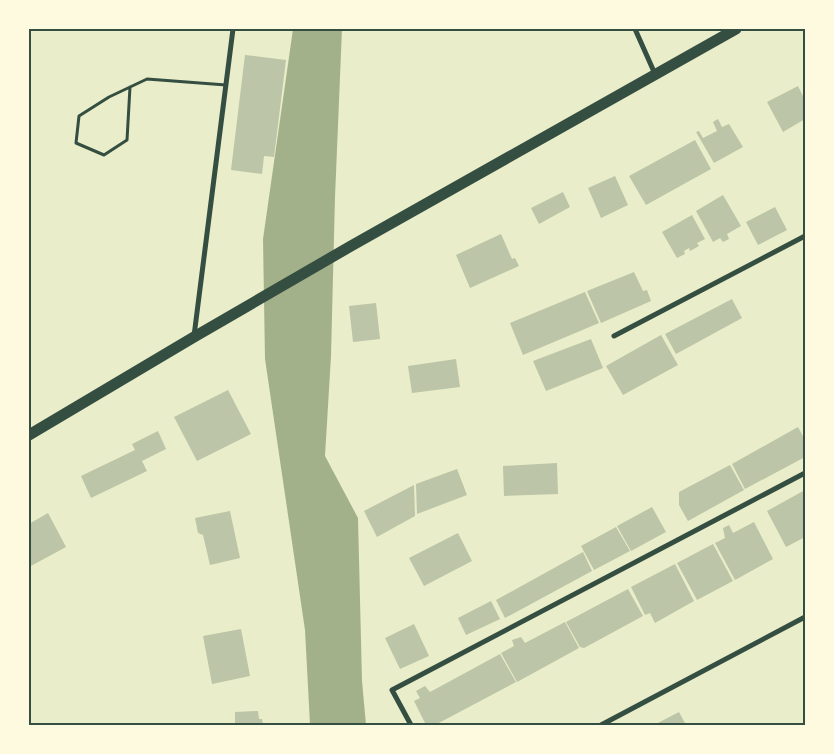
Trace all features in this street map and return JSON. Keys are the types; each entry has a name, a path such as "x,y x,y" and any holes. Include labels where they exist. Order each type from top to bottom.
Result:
{"highway":[{"path":"29,434 351,246 736,29"}],"street":[{"path":"194,337 233,29"},
{"path":"635,29 655,75"},
{"path":"614,336 805,236"},
{"path":"410,725 392,690 805,473"},
{"path":"601,725 805,617"}],"lane":[{"path":"130,87 127,140 104,155 76,143 79,116 109,97 130,87 147,79 226,86"}],"shaded area":[{"path":"293,29 342,29 331,356 325,456 358,518 362,681 366,725 310,725 305,630 265,359 263,239"}],"building":[{"path":"245,55 286,60 274,157 264,156 262,174 231,170"},
{"path":"798,86 805,100 805,119 783,132 767,102"},
{"path":"718,119 722,127 729,124 743,147 714,163 696,132 699,131 703,138 717,131 713,122"},
{"path":"695,140 711,169 646,205 629,176"},
{"path":"615,176 628,205 601,218 588,188"},
{"path":"563,192 570,207 539,224 531,208"},
{"path":"723,195 741,226 727,234 729,239 723,242 720,238 713,242 696,211"},
{"path":"775,207 787,230 758,245 746,222"},
{"path":"692,215 705,239 697,243 699,246 690,251 689,248 684,251 685,254 677,258 662,232"},
{"path":"501,234 512,259 515,258 519,266 470,288 456,255"},
{"path":"634,272 643,291 647,290 651,301 601,323 587,291"},
{"path":"585,292 599,323 523,355 510,323"},
{"path":"732,299 742,318 676,354 665,334"},
{"path":"376,303 380,339 353,342 349,306"},
{"path":"661,335 678,365 623,395 606,366"},
{"path":"591,339 603,368 546,391 533,361"},
{"path":"456,359 460,387 412,393 408,366"},
{"path":"228,390 251,434 197,461 174,417"},
{"path":"798,427 805,440 805,457 745,489 732,464"},
{"path":"158,431 166,449 142,461 147,471 91,498 81,476 135,450 132,444"},
{"path":"557,463 558,494 504,496 503,466"},
{"path":"730,465 744,490 688,521 679,505 679,492"},
{"path":"457,469 467,495 417,514 416,484"},
{"path":"414,485 415,516 377,537 364,511"},
{"path":"805,490 805,537 786,547 767,511"},
{"path":"652,507 666,532 631,551 617,526"},
{"path":"230,511 240,558 210,565 203,535 198,533 195,518"},
{"path":"48,513 66,547 29,567 29,524"},
{"path":"754,522 773,559 735,580 715,543 725,538 723,528 729,525 733,533"},
{"path":"616,527 630,551 594,570 581,546"},
{"path":"458,533 472,561 424,586 409,558"},
{"path":"713,544 733,581 697,600 677,563"},
{"path":"583,552 592,571 505,618 496,600"},
{"path":"675,564 694,601 655,623 650,613 645,615 631,587"},
{"path":"628,589 643,616 584,648 580,647 566,622"},
{"path":"491,601 500,619 466,635 458,618"},
{"path":"565,622 579,648 517,682 501,653 514,646 512,640 521,637 525,643"},
{"path":"414,624 429,656 400,669 385,638"},
{"path":"241,629 250,676 212,684 203,636"},
{"path":"500,654 516,682 435,725 426,725 414,701 420,698 416,691 425,686 430,692"},
{"path":"258,711 259,719 262,719 263,725 235,725 235,712"},
{"path":"679,712 686,725 654,725"}]}
